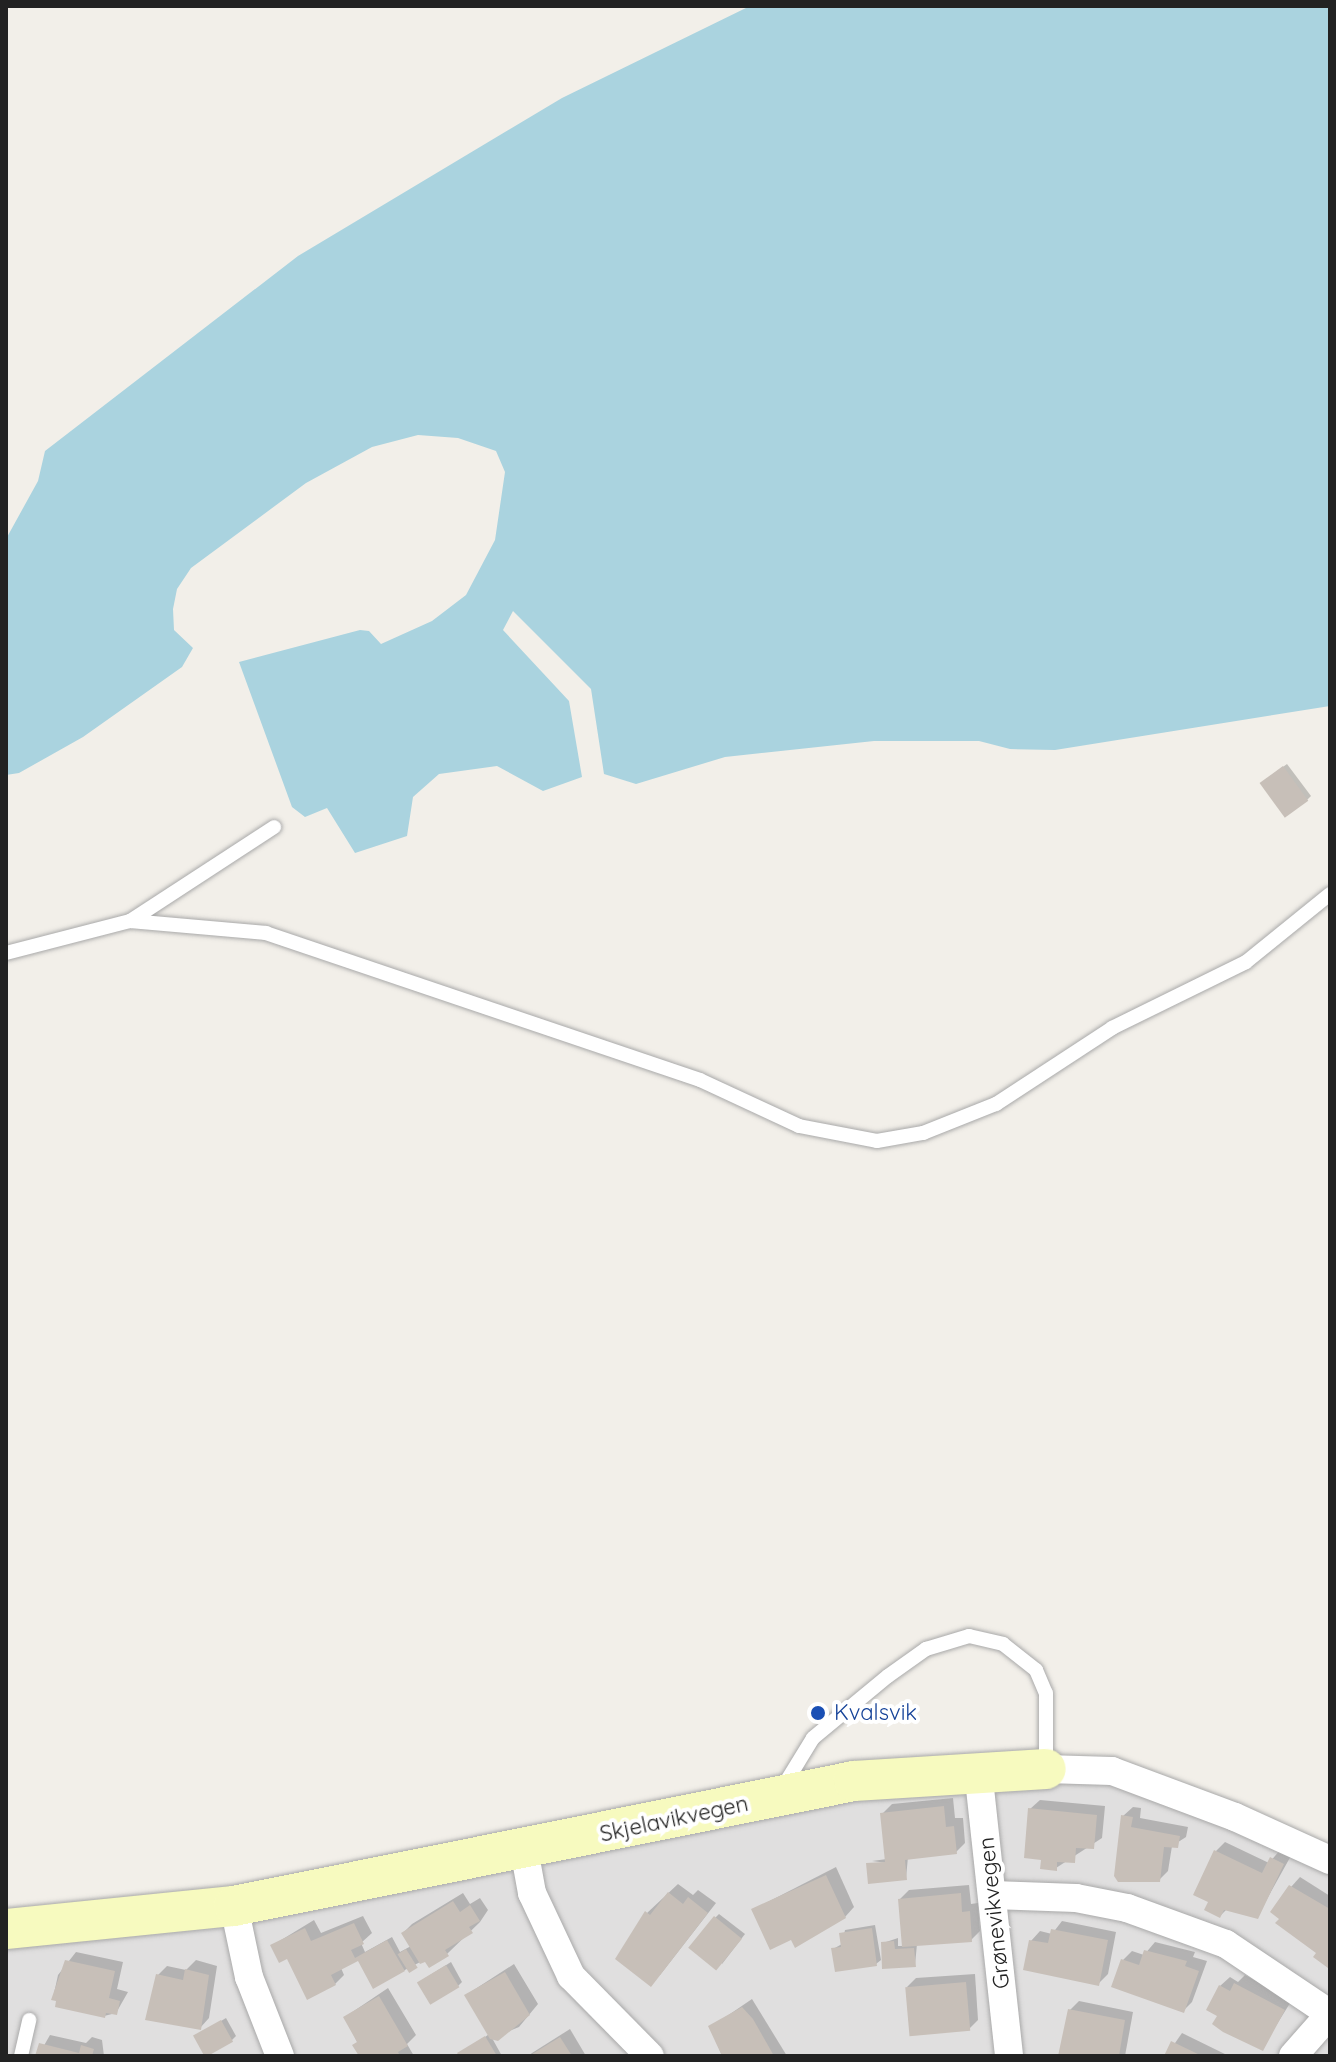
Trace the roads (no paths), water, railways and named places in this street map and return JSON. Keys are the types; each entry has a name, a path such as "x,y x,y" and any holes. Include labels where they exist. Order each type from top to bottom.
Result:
{"main road":[{"name":"Skjelavikvegen","path":"6,1929 234,1906 854,1781 978,1770 1046,1769"}],"street":[{"name":"Skjelavikvegen","path":"1046,1769 1112,1771 1235,1817 1330,1860"},
{"name":"Grønevikvegen","path":"978,1770 1009,2056"},
{"path":"524,1849 532,1893 571,1976 650,2056"},
{"path":"993,1895 1076,1898 1127,1908 1226,1944 1330,2014 1293,2056"},
{"path":"234,1906 249,1977 280,2056"}],"lane":[{"path":"6,953 130,921 274,827"},
{"path":"130,921 266,933 700,1080 799,1126 877,1141 923,1133 996,1104 1112,1028 1246,962 1330,894"},
{"path":"775,1798 813,1738 926,1649 969,1636 1003,1644 1036,1670 1046,1693 1046,1769"},
{"path":"21,2056 29,2020"}],"water":[{"path":"750,6 1330,6 1330,706 1055,750 1010,749 979,741 874,741 725,757 636,784 604,774 591,689 513,611 503,630 569,701 582,777 543,791 497,766 439,774 413,797 407,836 355,853 327,808 305,817 292,807 239,662 360,630 369,631 381,644 432,621 466,595 495,540 505,472 496,451 458,438 418,435 372,447 306,483 191,568 177,589 173,609 174,630 193,648 182,667 83,737 19,773 6,775 6,539 38,481 45,451 298,256 562,98"}],"place":[{"name":"Kvalsvik","path":"818,1713"}]}
